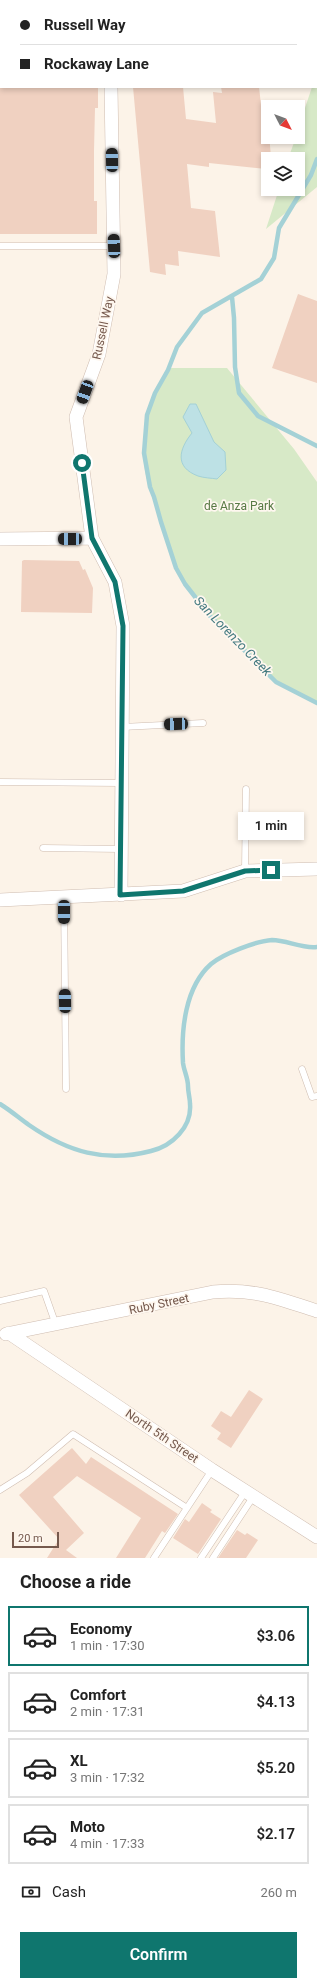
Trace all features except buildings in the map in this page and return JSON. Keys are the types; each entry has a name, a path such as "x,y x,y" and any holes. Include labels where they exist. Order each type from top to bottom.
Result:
{"street":[{"name":"Russell Way","path":"111,88 114,274 99,354 76,417 92,538 115,582 123,626 120,895"},
{"path":"0,539 92,538"},
{"path":"0,900 183,891 245,871 317,869"},
{"name":"Ruby Street","path":"4,1334 56,1325 213,1292 234,1290 268,1295 317,1311"},
{"name":"North 5th Street","path":"4,1334 317,1537"}],"lane":[{"path":"0,246 114,246"},
{"path":"122,727 203,723"},
{"path":"0,782 122,783"},
{"path":"245,871 246,789"},
{"path":"43,848 121,849"},
{"path":"64,897 66,1089"},
{"path":"302,1069 312,1097 317,1096"},
{"path":"0,1301 44,1291 56,1325"},
{"path":"0,1490 27,1473 73,1434 187,1508"},
{"path":"154,1558 212,1470"},
{"path":"201,1558 249,1494"},
{"path":"213,1558 249,1494"}],"green space":[{"path":"312,88 317,88 317,187 266,229 277,196 305,196 305,152 291,152 293,144 305,144 305,108"},
{"name":"de Anza Park","path":"168,368 227,368 294,449 317,482 317,703 276,682 203,608 185,584 176,568 145,473 143,445 144,431 150,405"}],"water":[{"path":"190,404 196,404 214,442 225,452 226,470 217,479 198,476 185,468 182,463 181,457 184,445 192,433 183,417"}],"waterway":[{"name":"San Lorenzo Creek","path":"317,159 311,175 279,228 274,258 261,279 202,313 177,347 168,370 155,393 147,415 144,453 150,487 176,568 185,584 210,616 276,682 317,703"},
{"path":"232,297 235,367 239,393 258,416 317,446"},
{"name":"San Lorenzo Creek","path":"0,1104 29,1125 58,1142 87,1153 118,1156 151,1151 166,1145 184,1128 190,1112 188,1083 183,1063 184,1023 190,997 202,974 211,964 223,956 249,945 265,941 278,940 306,947 317,947"}],"route":[{"path":"82,463 92,538 115,582 123,626 120,895 183,891 245,871 271,870"}]}
